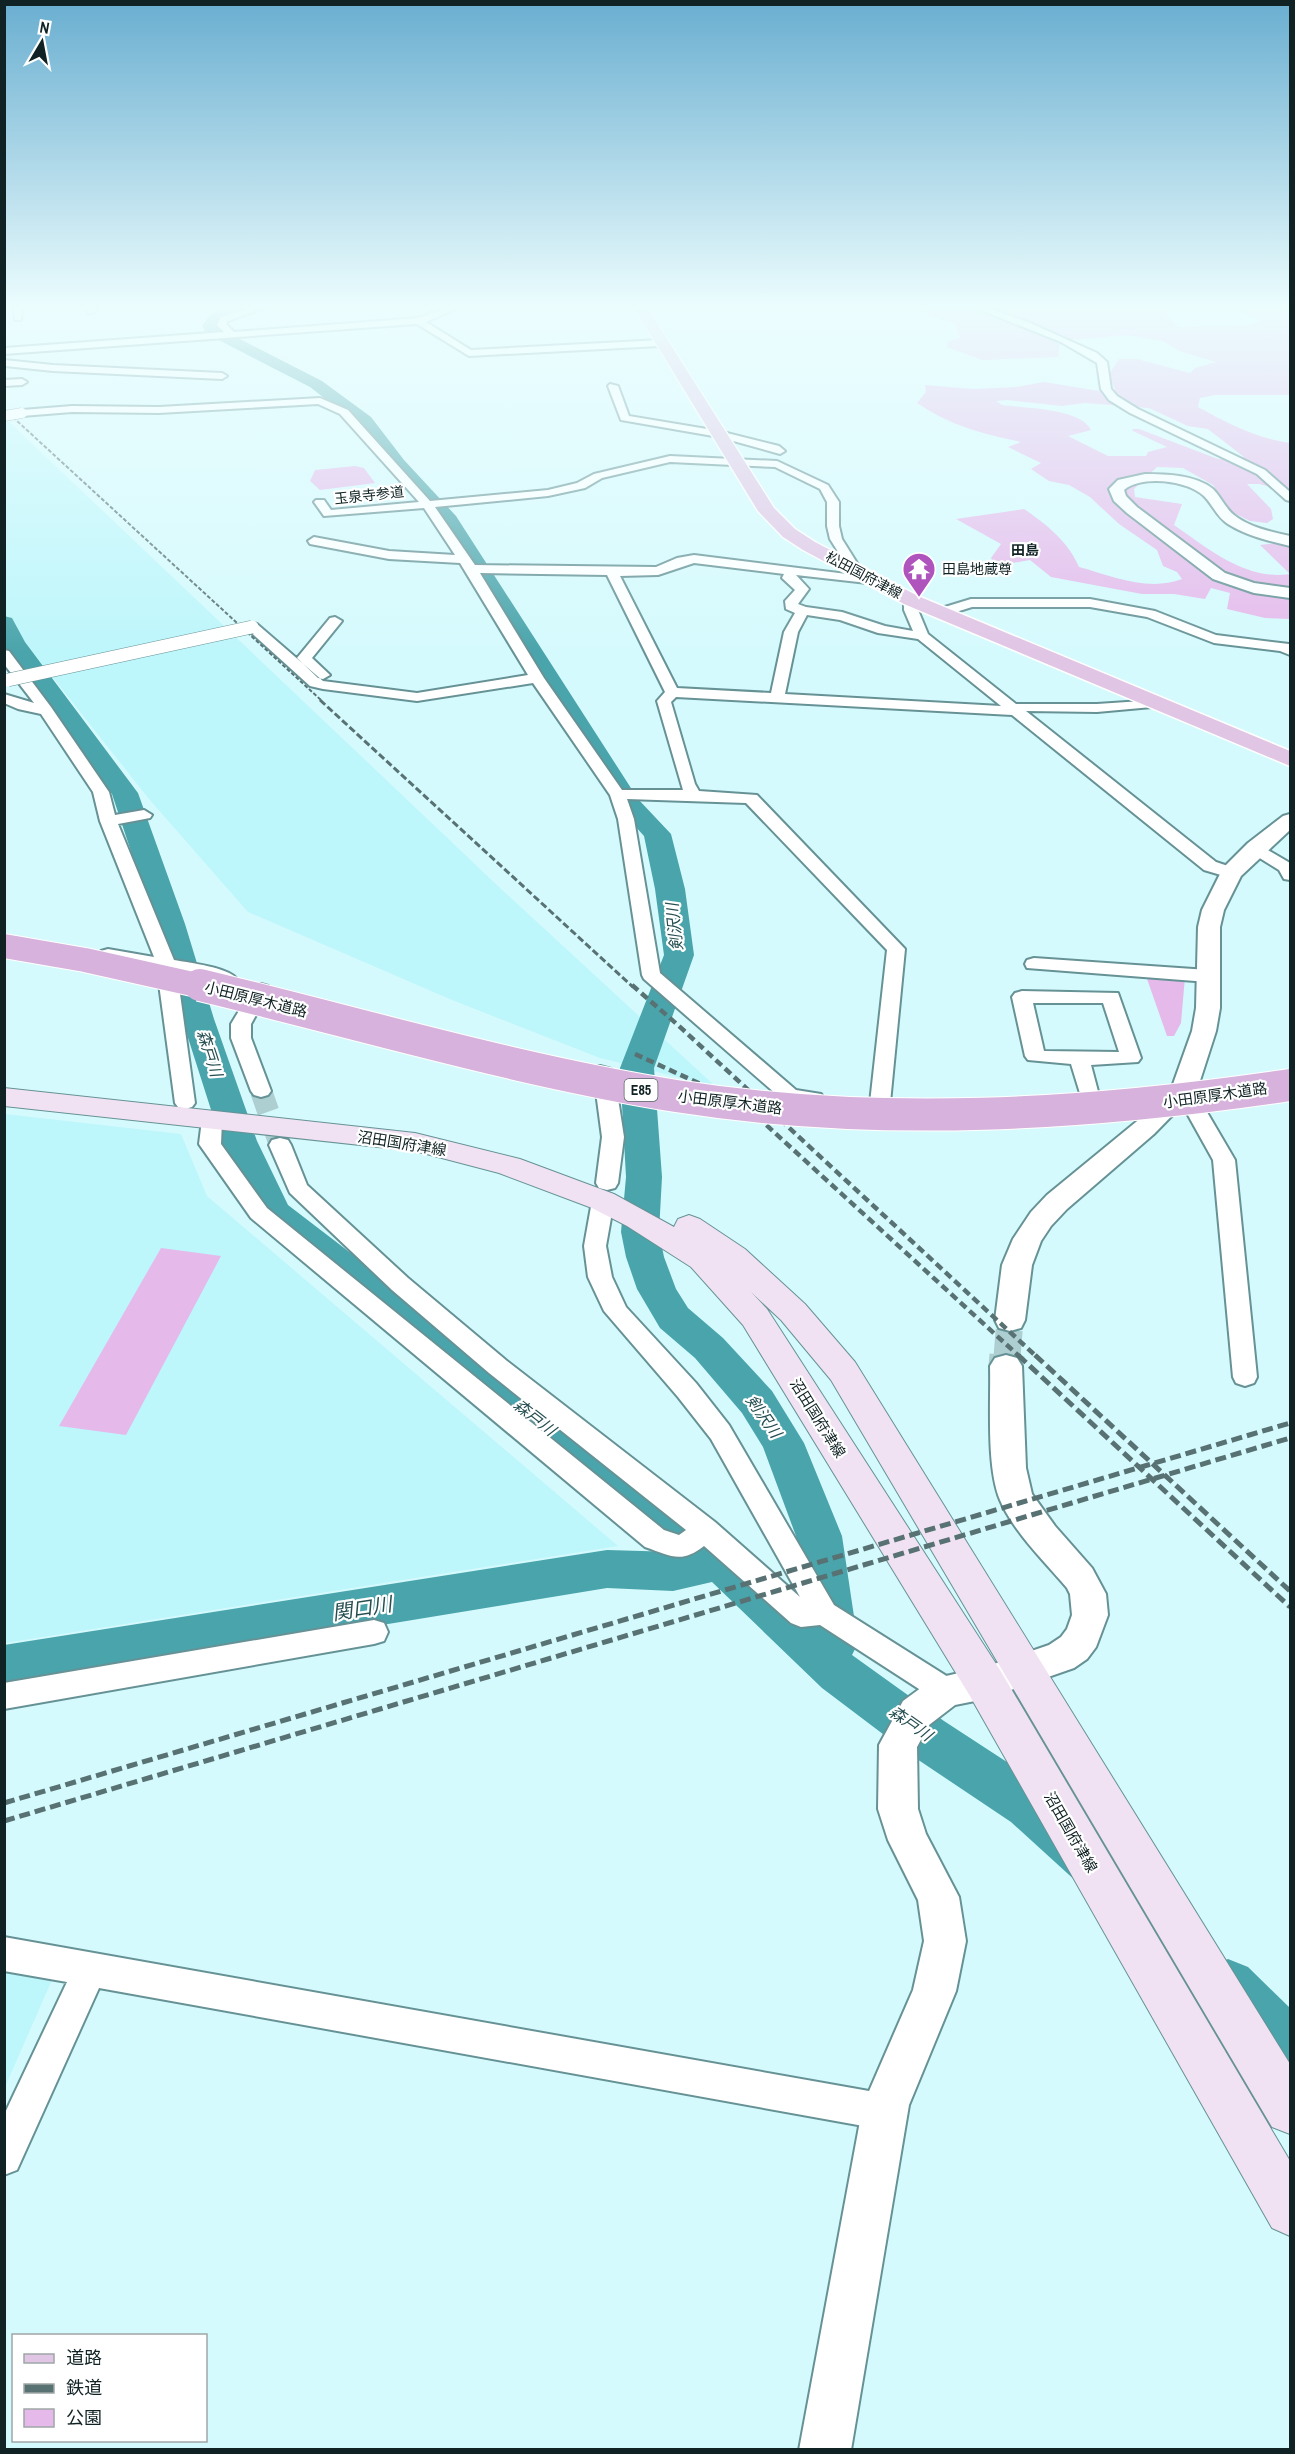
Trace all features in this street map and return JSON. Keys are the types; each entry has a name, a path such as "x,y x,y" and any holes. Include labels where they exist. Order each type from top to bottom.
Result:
{"highway":[{"name":"小田原厚木道路","path":"4,946 103,963 594,1082 699,1099 865,1113 1011,1114 1118,1108 1290,1085"},
{"name":"小田原厚木道路","path":"4,959 91,974 188,996 482,1071 586,1094 686,1110 776,1120 866,1127 1025,1127 1121,1121 1290,1099"}],"main road":[{"name":"松田国府津線","path":"712,424 775,521 809,546 940,613 1290,759"},
{"name":"沼田国府津線","path":"4,1082 197,1111"},
{"name":"沼田国府津線","path":"4,1097 265,1118 415,1142 605,1192 699,1245 734,1257 793,1312 843,1371 1025,1668 1290,2109"},
{"name":"沼田国府津線","path":"699,1245 754,1317 985,1683 1290,2210"}],"street":[{"path":"355,424 428,504 468,564 537,678 619,795 626,819 651,975 790,1096 880,1103 1004,1103 1184,1090 1290,1071"},
{"path":"657,424 719,434 780,451"},
{"path":"1160,424 1260,472 1290,498"},
{"path":"428,504 548,493 581,486 598,476 670,459 777,464 824,487 832,502 836,538 856,571"},
{"path":"1290,541 1258,533 1231,520 1207,491 1189,483 1141,479 1126,482 1116,489 1119,498 1125,504 1219,576 1244,586 1290,593"},
{"name":"玉泉寺参道","path":"320,502 328,514 428,504"},
{"path":"314,541 348,550 497,569 658,571 681,561 694,559 878,582"},
{"path":"792,571 788,578 803,589 792,600 791,606 803,611 842,616 883,630 922,636 1210,866 1231,873"},
{"path":"612,572 672,692"},
{"path":"911,600 911,610 922,636"},
{"path":"940,613 971,603 1090,603 1150,614 1214,639 1284,646 1290,651"},
{"path":"777,699 791,632 803,611"},
{"path":"335,621 304,658 336,686"},
{"path":"6,681 252,627 315,683 417,697 537,678"},
{"path":"4,654 46,710 101,792 108,821 166,963 197,1111 210,1144 260,1213 656,1539 683,1547 705,1530"},
{"path":"672,692 1010,711 1022,707 1097,708 1152,703"},
{"path":"672,692 664,701 687,784 693,794"},
{"path":"4,698 23,706 46,710"},
{"path":"619,795 693,794 751,798 896,949 880,1103"},
{"path":"108,821 144,814"},
{"path":"1010,1320 1017,1265 1027,1239 1041,1220 1057,1202 1145,1128 1184,1090 1204,1031 1208,1008 1209,927 1213,910 1231,873 1256,848 1290,820"},
{"path":"1256,848 1285,867 1290,875"},
{"path":"4,938 201,970 261,990 604,1073 613,1137 595,1246 600,1277 616,1311 687,1390 720,1432 824,1612 946,1691"},
{"path":"1034,964 1208,975"},
{"path":"261,990 241,1024 241,1038 265,1118 298,1188 400,1284 498,1367 705,1530 801,1615 824,1612"},
{"path":"1022,997 1111,998 1131,1058 1080,1059 1035,1056 1022,997"},
{"path":"1080,1059 1090,1098"},
{"path":"1184,1090 1224,1160 1245,1377"},
{"path":"825,2450 886,2105 934,1991 945,1941 938,1897 908,1840 898,1809 898,1746 916,1713 946,1691 985,1683 1061,1657 1074,1648 1087,1626 1091,1606 1080,1578 1043,1536 1016,1498 1009,1468 1006,1366"},
{"path":"4,1696 374,1632"},
{"path":"4,1954 869,2109 886,2105"},
{"path":"4,2157 90,1969"}],"shaded area":[{"path":"5,424 11,424 499,887 715,1086 600,1058 452,1000 248,912 149,799 5,617"},
{"path":"5,1114 181,1134 207,1196 618,1546 5,1643"},
{"path":"5,1971 52,1980 5,2087"}],"green space":[{"path":"956,424 1085,424 1091,430 1068,436 1108,456 1146,456 1148,452 1167,447 1132,429 1139,429 1218,459 1244,457 1208,429 1183,424 1230,424 1254,434 1290,443 1290,492 1259,484 1247,484 1271,509 1273,519 1267,523 1250,521 1232,512 1213,485 1183,468 1157,467 1134,489 1135,497 1182,504 1174,525 1214,553 1258,573 1290,574 1290,619 1265,618 1227,609 1230,593 1211,588 1205,599 1174,594 1142,594 1051,577 1030,560 996,566 991,558 1001,544 956,519 1024,509 1063,541 1079,567 1143,583 1169,583 1182,579 1177,572 1163,566 1157,550 1119,524 1090,497 1069,485 1049,481 1031,469 1041,463 1008,447 1021,442"},
{"path":"355,466 364,468 375,483 320,490 310,481 315,470"},
{"path":"1277,543 1290,546 1290,574 1260,545"},
{"path":"1146,976 1185,977 1181,1023 1174,1036 1167,1036"},
{"path":"161,1248 221,1256 126,1435 59,1426"}],"waterway":[{"name":"剣沢川","path":"367,424 397,464 449,520 628,804 657,834 670,889 679,955 637,1068 644,1177 640,1232 645,1257 657,1289 674,1318 709,1348 757,1402 783,1443 819,1536 834,1643"},
{"name":"森戸川","path":"4,623 14,643 125,793 170,924 198,1019 239,1141 273,1212 720,1561"},
{"name":"関口川","path":"4,1666 607,1569 673,1572 720,1561"},
{"name":"森戸川","path":"720,1561 839,1673 926,1737 1029,1805 1177,1936"},
{"name":"森戸川","path":"1228,1987 1290,2048"}],"tunnel":[{"path":"261,1091 280,1145"},
{"path":"1007,1357 1010,1320"},
{"path":"1006,1366 1007,1355"}],"railway":[{"path":"20,424 322,701"},
{"path":"320,700 633,987"},
{"path":"632,985 1037,1357"},
{"path":"635,1054 707,1087 763,1122 1020,1357"},
{"path":"1018,1355 1139,1467"},
{"path":"1035,1355 1152,1464"},
{"path":"1152,1464 1290,1423"},
{"path":"1165,1475 1290,1438"},
{"path":"1139,1467 1152,1464"},
{"path":"1152,1464 1165,1475"},
{"path":"4,1803 1139,1467"},
{"path":"1139,1467 1152,1479"},
{"path":"1152,1479 1165,1475"},
{"path":"1165,1475 1290,1591"},
{"path":"4,1821 1152,1479"},
{"path":"1152,1479 1290,1607"}],"place":[{"name":"田島地蔵尊","path":"919,598"}],"district":[{"name":"田島","path":"1025,550"}]}
